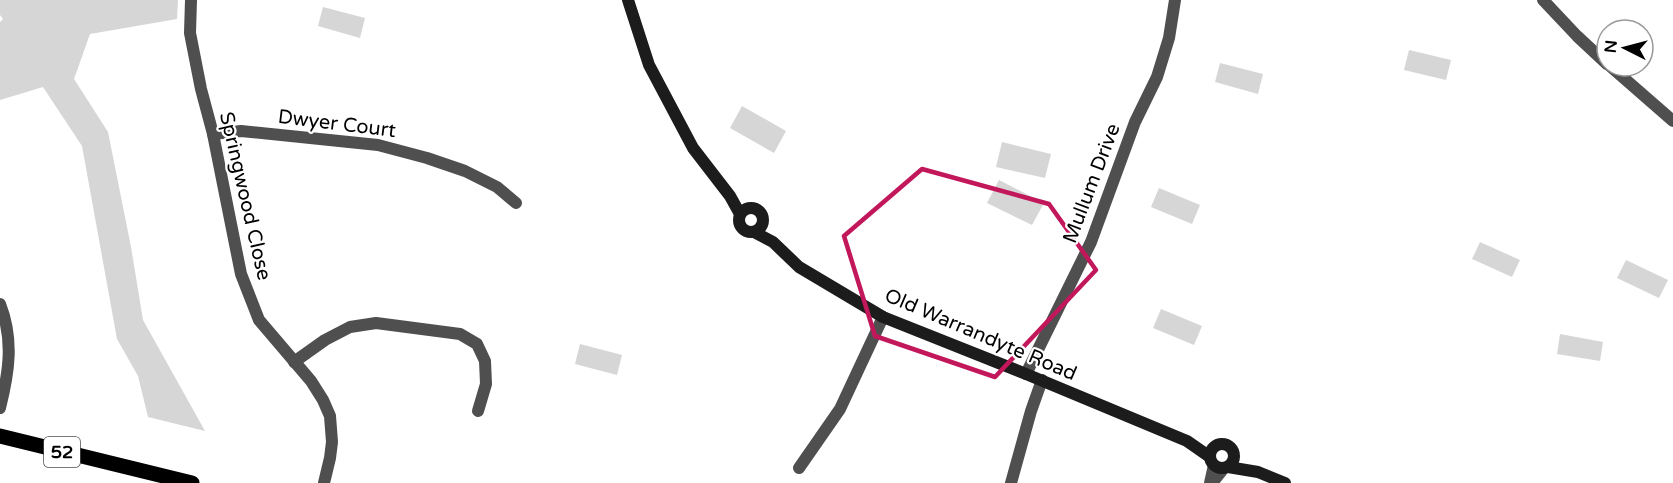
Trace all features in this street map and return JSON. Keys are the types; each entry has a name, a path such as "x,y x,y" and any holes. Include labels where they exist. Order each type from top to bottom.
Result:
{"main road":[{"name":"Old Warrandyte Road","path":"628,0 649,65 693,148 730,196 745,211 760,212 759,227 799,267 883,317 1187,441 1219,464 1258,472 1286,483"},
{"name":"Old Warrandyte Road","path":"745,211 739,222 742,229 748,232 759,227"},
{"name":"52","path":"0,436 192,483"},
{"name":"Old Warrandyte Road","path":"1187,441 1228,445 1234,453 1258,472"},
{"path":"1217,445 1212,450 1219,464 1233,461 1234,453"}],"street":[{"name":"Springwood Close","path":"191,0 190,33 242,274 259,320 323,399 330,416 332,442 324,483"},
{"name":"Mullum Drive","path":"1026,374 1091,242 1132,130 1156,77 1169,38 1175,0"},
{"path":"1543,0 1595,53"},
{"path":"1623,78 1673,121"},
{"name":"Dwyer Court","path":"213,134 241,131 378,145 465,171 497,187 516,203"},
{"path":"0,304 6,324 10,353 0,408"},
{"path":"799,468 840,409 883,317"},
{"path":"294,362 325,340 350,327 367,324 376,323 460,334 477,344 485,361 486,384 478,411"},
{"path":"1011,483 1042,380"},
{"path":"1211,483 1219,464"}],"highlighted area":[{"path":"922,169 1049,204 1096,270 995,377 875,336 844,236"}],"shaded area":[{"path":"0,0 178,0 177,19 90,34 74,79 108,132 143,320 205,431 148,417 138,376 117,339 82,146 43,87 0,100 0,22 3,19 0,15"},
{"path":"323,7 365,18 360,38 318,26"},
{"path":"1409,50 1451,60 1446,80 1404,70"},
{"path":"1220,63 1263,74 1258,94 1215,82"},
{"path":"742,106 786,131 774,153 730,128"},
{"path":"1002,142 1051,154 1045,178 996,167"},
{"path":"999,180 1044,203 1032,225 987,203"},
{"path":"1159,188 1200,205 1192,224 1151,207"},
{"path":"1480,242 1520,260 1512,277 1472,259"},
{"path":"1626,260 1668,280 1659,298 1617,278"},
{"path":"1161,309 1202,326 1194,345 1153,328"},
{"path":"1560,334 1603,342 1600,361 1557,354"},
{"path":"580,344 622,355 617,375 575,364"}]}
